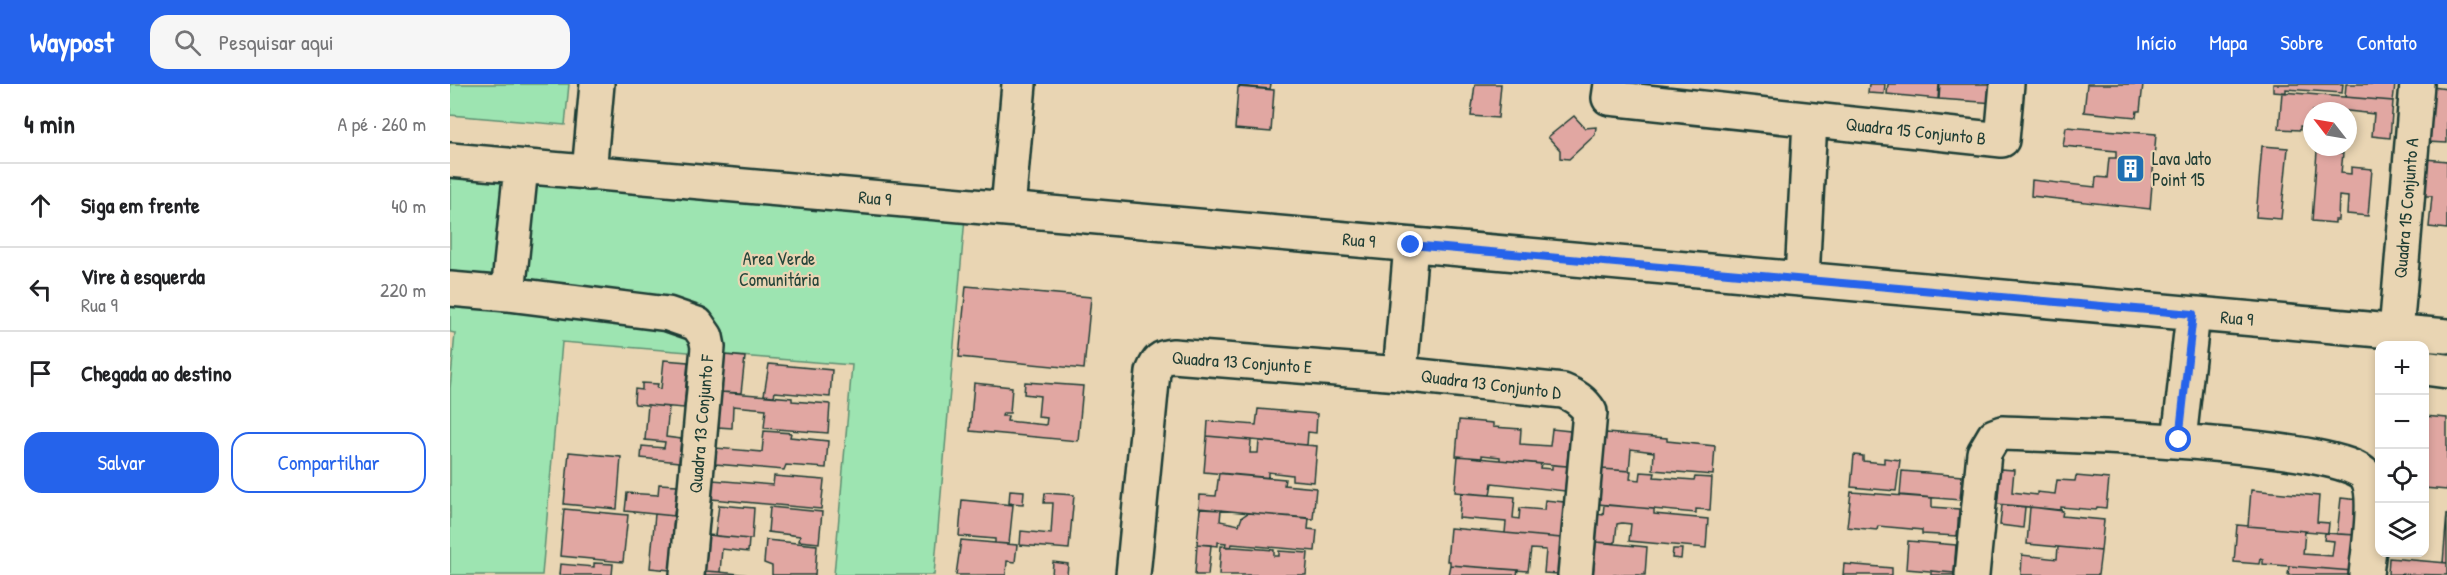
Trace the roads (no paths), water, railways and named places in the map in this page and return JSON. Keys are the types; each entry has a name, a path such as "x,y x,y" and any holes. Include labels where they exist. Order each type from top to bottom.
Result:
{"street":[{"path":"589,172 597,84"},
{"path":"1008,209 1019,84"},
{"path":"1611,84 1609,98 1810,120 1802,279"},
{"name":"Quadra 15 Conjunto B","path":"1810,120 2002,140 2007,84"},
{"name":"Quadra 15 Conjunto A","path":"2396,339 2416,84"},
{"name":"Rua 9","path":"450,160 2193,314 2396,339 2447,336"},
{"path":"508,294 521,167"},
{"path":"1400,374 1411,245"},
{"name":"Quadra 13 Conjunto F","path":"450,289 668,314 697,324 706,337 708,347 687,575"},
{"path":"2179,440 2193,314"},
{"name":"Quadra 13 Conjunto E","path":"1133,575 1153,372 1157,361 1162,357 1400,374"},
{"path":"2429,369 2447,371"},
{"name":"Quadra 13 Conjunto D","path":"1400,374 1563,391 1583,402 1590,412 1575,575"},
{"path":"1972,575 1983,463 1988,444 1994,436 2002,433 2179,440 2346,463 2358,469 2366,477 2372,504 2366,575"}],"place":[{"name":"Lava Jato Point 15","path":"2131,168"}],"park label":[{"name":"Area Verde Comunitária","path":"779,268"}]}
